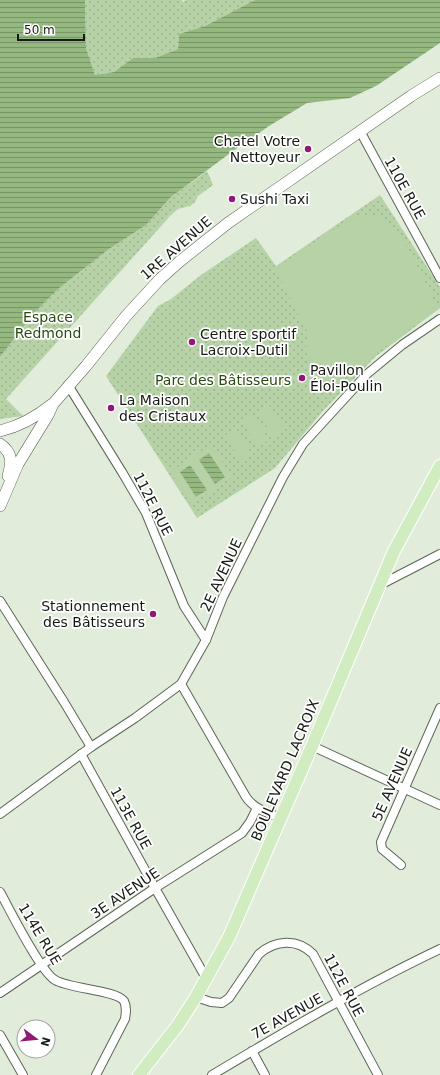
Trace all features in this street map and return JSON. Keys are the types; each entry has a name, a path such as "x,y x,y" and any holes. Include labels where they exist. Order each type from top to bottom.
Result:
{"main road":[{"name":"BOULEVARD LACROIX","path":"139,1075 178,1025 196,997 229,937 312,746 394,551 440,466"}],"street":[{"name":"1RE AVENUE","path":"1,503 18,464 48,415 53,404 126,316 160,279 228,223 411,96 440,78"},
{"name":"110E RUE","path":"360,131 440,278"},
{"name":"2E AVENUE","path":"0,814 81,754 135,718 180,684 206,640 223,597 283,477 303,444 367,374 402,345 440,319"},
{"name":"112E RUE","path":"68,385 146,513 184,606 206,640"},
{"path":"0,431 24,423 36,417 53,404"},
{"path":"0,444 7,449 11,464 1,503"},
{"path":"380,585 440,554"},
{"path":"0,601 91,747"},
{"path":"180,684 250,804 281,818"},
{"name":"5E AVENUE","path":"400,865 382,849 381,842 440,708"},
{"path":"312,746 440,804"},
{"name":"113E RUE","path":"81,754 206,978"},
{"name":"3E AVENUE","path":"0,993 42,966 155,888 242,833 250,822 257,808"},
{"name":"114E RUE","path":"0,892 42,966 53,979 65,985 115,995 124,1001 126,1011 125,1019 96,1075"},
{"name":"112E RUE","path":"196,997 217,1004 227,1001 259,954 270,945 277,943 294,943 306,948 313,954 378,1075"},
{"name":"7E AVENUE","path":"212,1075 338,1002 440,949"},
{"path":"0,1036 23,1075"},
{"path":"252,1051 265,1075"}],"green space":[{"path":"85,0 182,0 183,2 186,0 255,0 205,26 179,34 178,49 155,58 133,58 114,72 95,75 86,48"},
{"name":"Espace Redmond","path":"207,171 213,185 198,196 195,202 190,206 178,209 171,215 6,399 23,416 0,419 0,357 34,313 58,289 109,249 146,225 171,197"},
{"name":"Parc des Bâtisseurs","path":"380,195 440,287 440,308 375,357 323,411 275,468 197,518 106,376 158,306 171,299 201,275 256,238 276,266"},
{"path":"367,215 375,216 388,222 401,237 438,308 334,384 324,383 307,354 310,353 303,341 310,337 275,269 353,217"},
{"path":"269,405 285,430 273,437 258,412"},
{"path":"254,415 269,440 258,447 242,422"},
{"path":"236,428 251,453 240,460 225,435"},
{"path":"211,445 232,477 191,504 170,472"}],"shaded area":[{"path":"0,0 85,0 86,48 95,75 114,72 133,58 155,58 178,49 179,34 205,26 255,0 440,0 440,43 376,86 350,98 307,103 269,126 233,151 171,197 146,225 109,249 58,289 34,313 0,357"},
{"path":"209,453 225,477 215,484 199,460"},
{"path":"190,465 207,490 196,497 180,472"}],"place":[{"name":"Chatel Votre Nettoyeur","path":"308,149"},
{"name":"Sushi Taxi","path":"232,199"},
{"name":"Centre sportif Lacroix-Dutil","path":"192,342"},
{"name":"Pavillon Éloi-Poulin","path":"302,378"},
{"name":"La Maison des Cristaux","path":"111,408"},
{"name":"Stationnement des Bâtisseurs","path":"153,614"}]}
